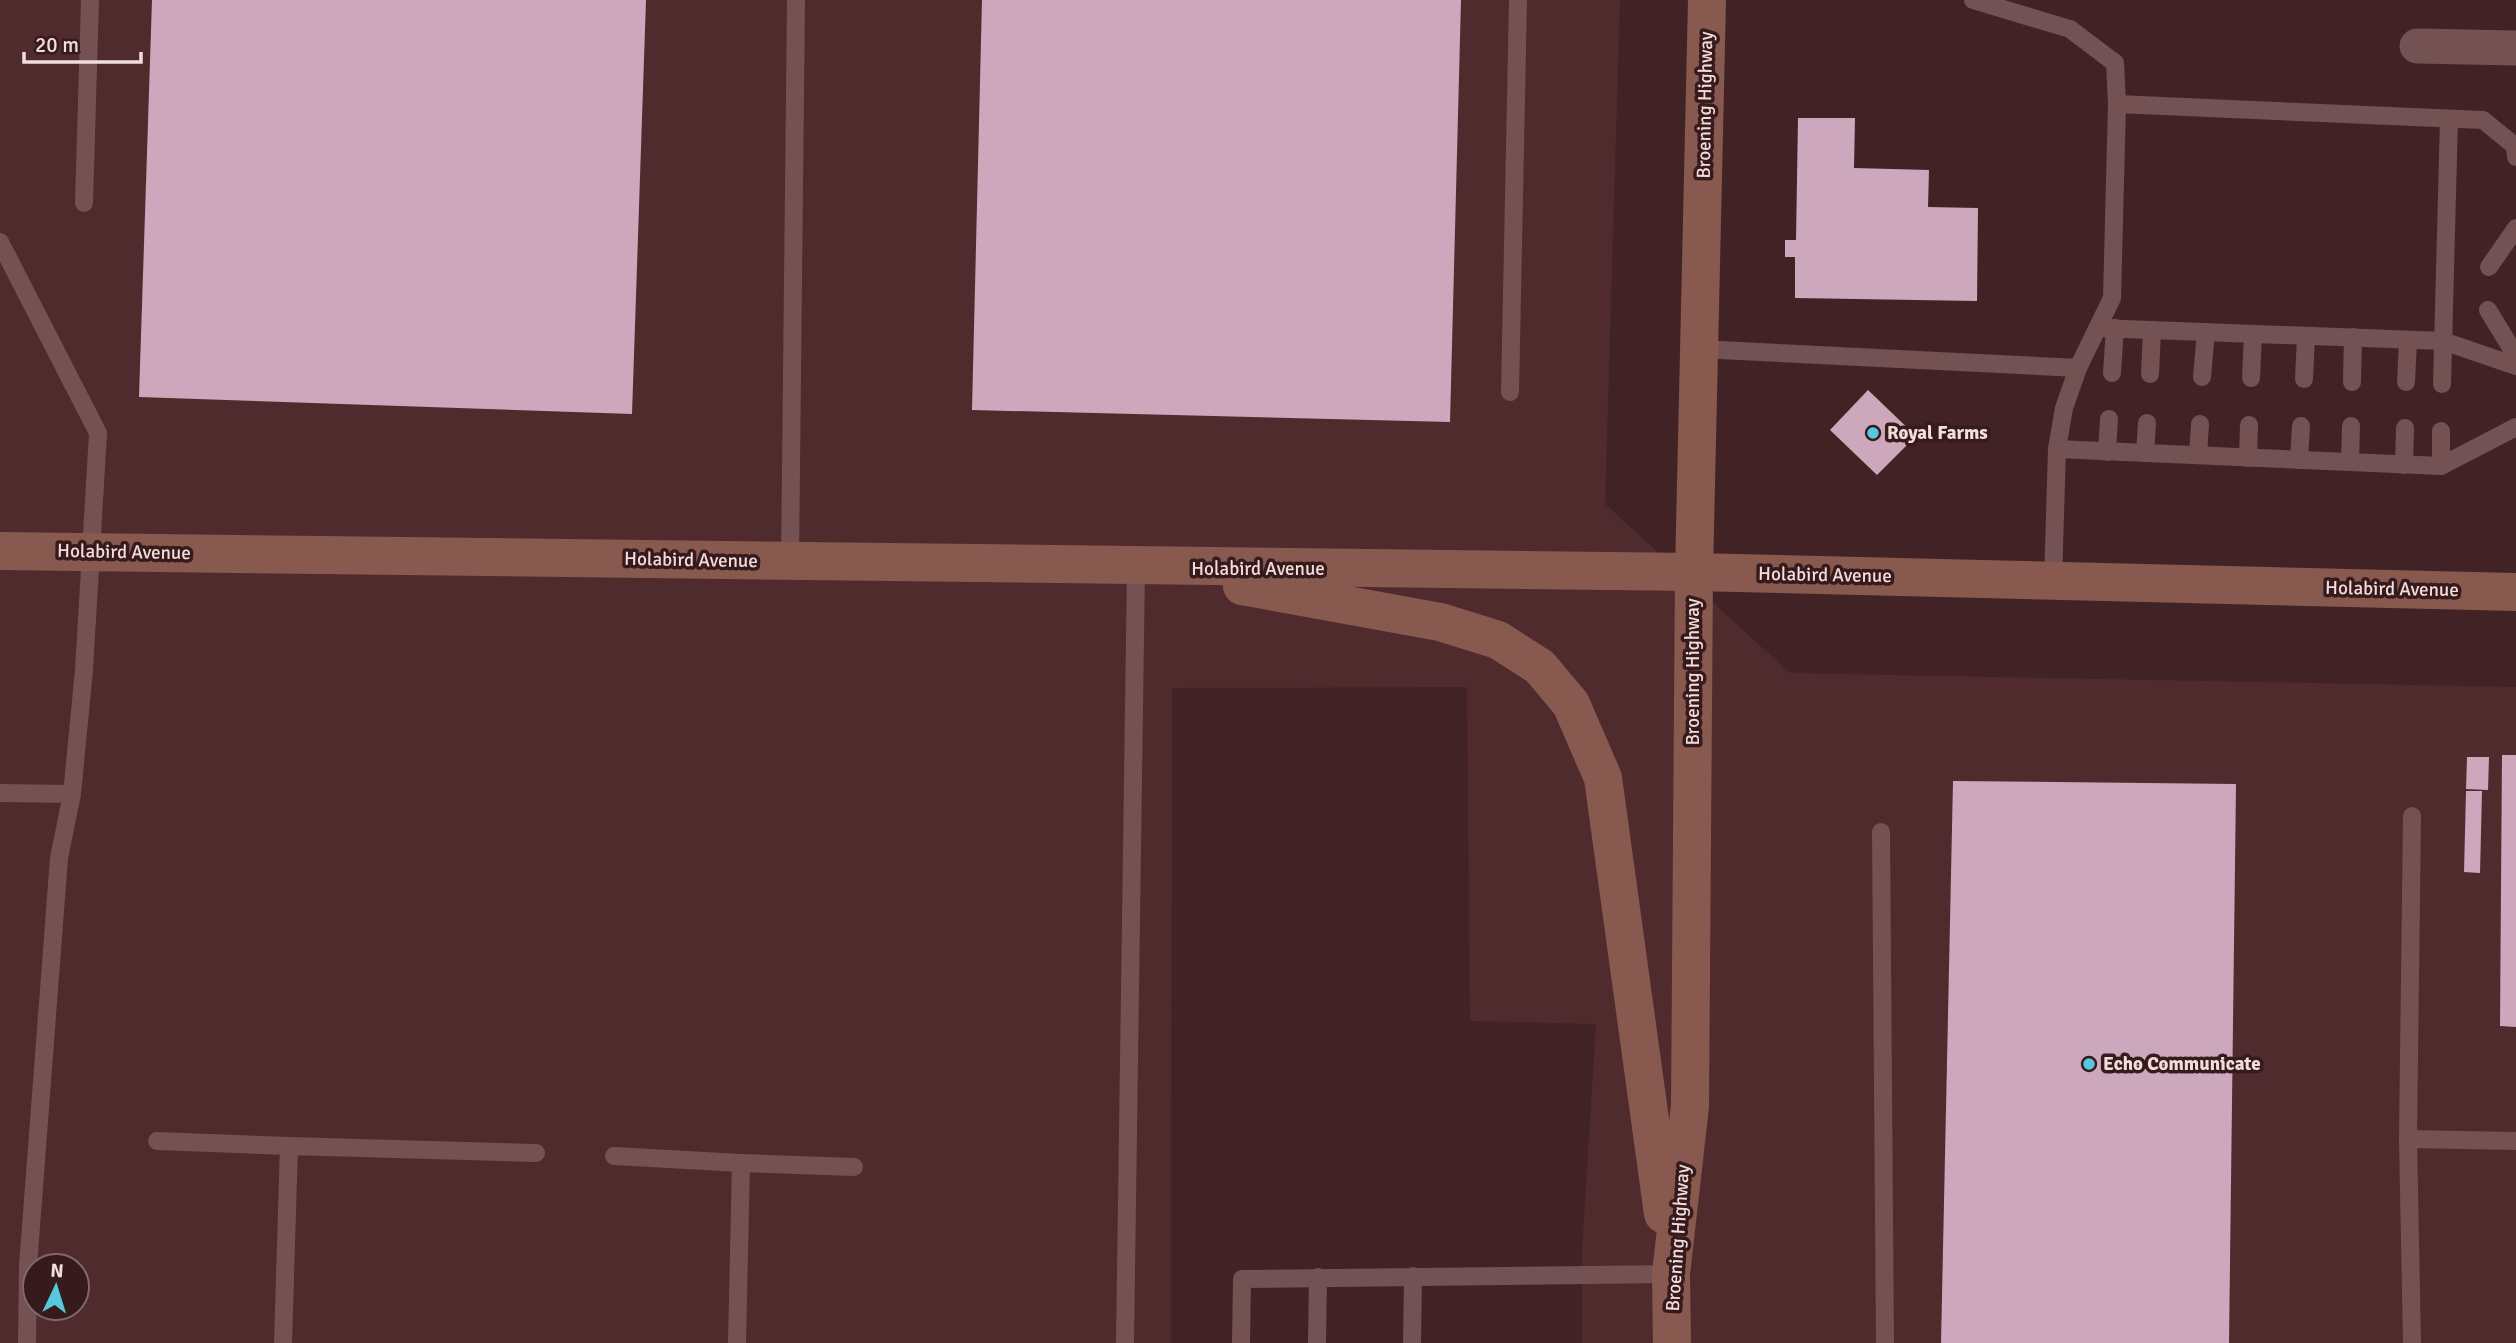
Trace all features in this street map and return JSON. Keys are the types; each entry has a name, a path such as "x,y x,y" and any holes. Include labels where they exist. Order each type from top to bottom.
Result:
{"main road":[{"name":"Broening Highway","path":"1672,1343 1671,1273 1690,1106 1694,572 1707,0"},
{"name":"Holabird Avenue","path":"0,551 1136,568 1694,572 2516,592"},
{"path":"1136,568 1440,622 1498,640 1540,667 1571,704 1603,778 1671,1273"}],"street":[{"path":"2417,46 2516,48"}],"lane":[{"path":"84,203 90,0"},
{"path":"790,562 796,0"},
{"path":"1510,392 1518,0"},
{"path":"1973,0 2070,29 2115,63 2117,104 2112,298 2106,328 2112,373"},
{"path":"2117,104 2483,120 2515,146 2516,157"},
{"path":"2442,384 2449,119"},
{"path":"2489,267 2516,228"},
{"path":"0,242 98,433 84,670 72,794 59,858 28,1266 27,1343"},
{"path":"2488,310 2516,356"},
{"path":"2106,328 2443,341 2516,366"},
{"path":"2053,580 2057,449 2064,408 2078,368 2106,328"},
{"path":"2150,374 2152,330"},
{"path":"2202,377 2206,332"},
{"path":"2251,378 2253,334"},
{"path":"2304,379 2306,336"},
{"path":"2352,382 2353,337"},
{"path":"2406,382 2408,340"},
{"path":"1699,349 2078,368"},
{"path":"2107,452 2109,419"},
{"path":"2145,453 2147,423"},
{"path":"2198,455 2200,424"},
{"path":"2248,457 2249,425"},
{"path":"2299,460 2301,426"},
{"path":"2350,462 2351,426"},
{"path":"2057,449 2441,466 2516,427"},
{"path":"2404,464 2405,428"},
{"path":"2441,431 2441,466"},
{"path":"1125,1343 1136,568"},
{"path":"0,793 72,794"},
{"path":"2412,816 2409,1139 2412,1343"},
{"path":"1881,832 1885,1343"},
{"path":"2409,1139 2516,1141"},
{"path":"157,1141 536,1153"},
{"path":"283,1343 289,1146"},
{"path":"614,1156 854,1167"},
{"path":"737,1343 741,1163"},
{"path":"1241,1343 1242,1279 1671,1273"},
{"path":"1412,1343 1413,1276"},
{"path":"1317,1343 1318,1277"}],"shaded area":[{"path":"0,0 1620,0 1605,504 1790,673 2516,687 2516,1343 1582,1343 1582,1250 1596,1024 1470,1021 1467,687 1172,688 1171,1343 0,1343"}],"building":[{"path":"152,0 646,0 632,414 139,397"},
{"path":"982,0 1461,0 1450,422 972,410"},
{"path":"1798,118 1855,118 1854,168 1929,170 1928,207 1978,208 1977,301 1795,298 1795,257 1785,257 1785,240 1796,240"},
{"name":"Royal Farms","path":"1868,390 1916,436 1877,475 1830,430"},
{"path":"2502,755 2516,755 2516,1027 2500,1026"},
{"path":"2467,757 2489,757 2488,790 2466,789"},
{"name":"Echo Communicate","path":"1953,781 2236,784 2229,1343 1941,1343"},
{"path":"2466,791 2482,791 2480,873 2464,872"}],"place":[{"name":"Royal Farms","path":"1873,433"},
{"name":"Echo Communicate","path":"2089,1064"}]}
